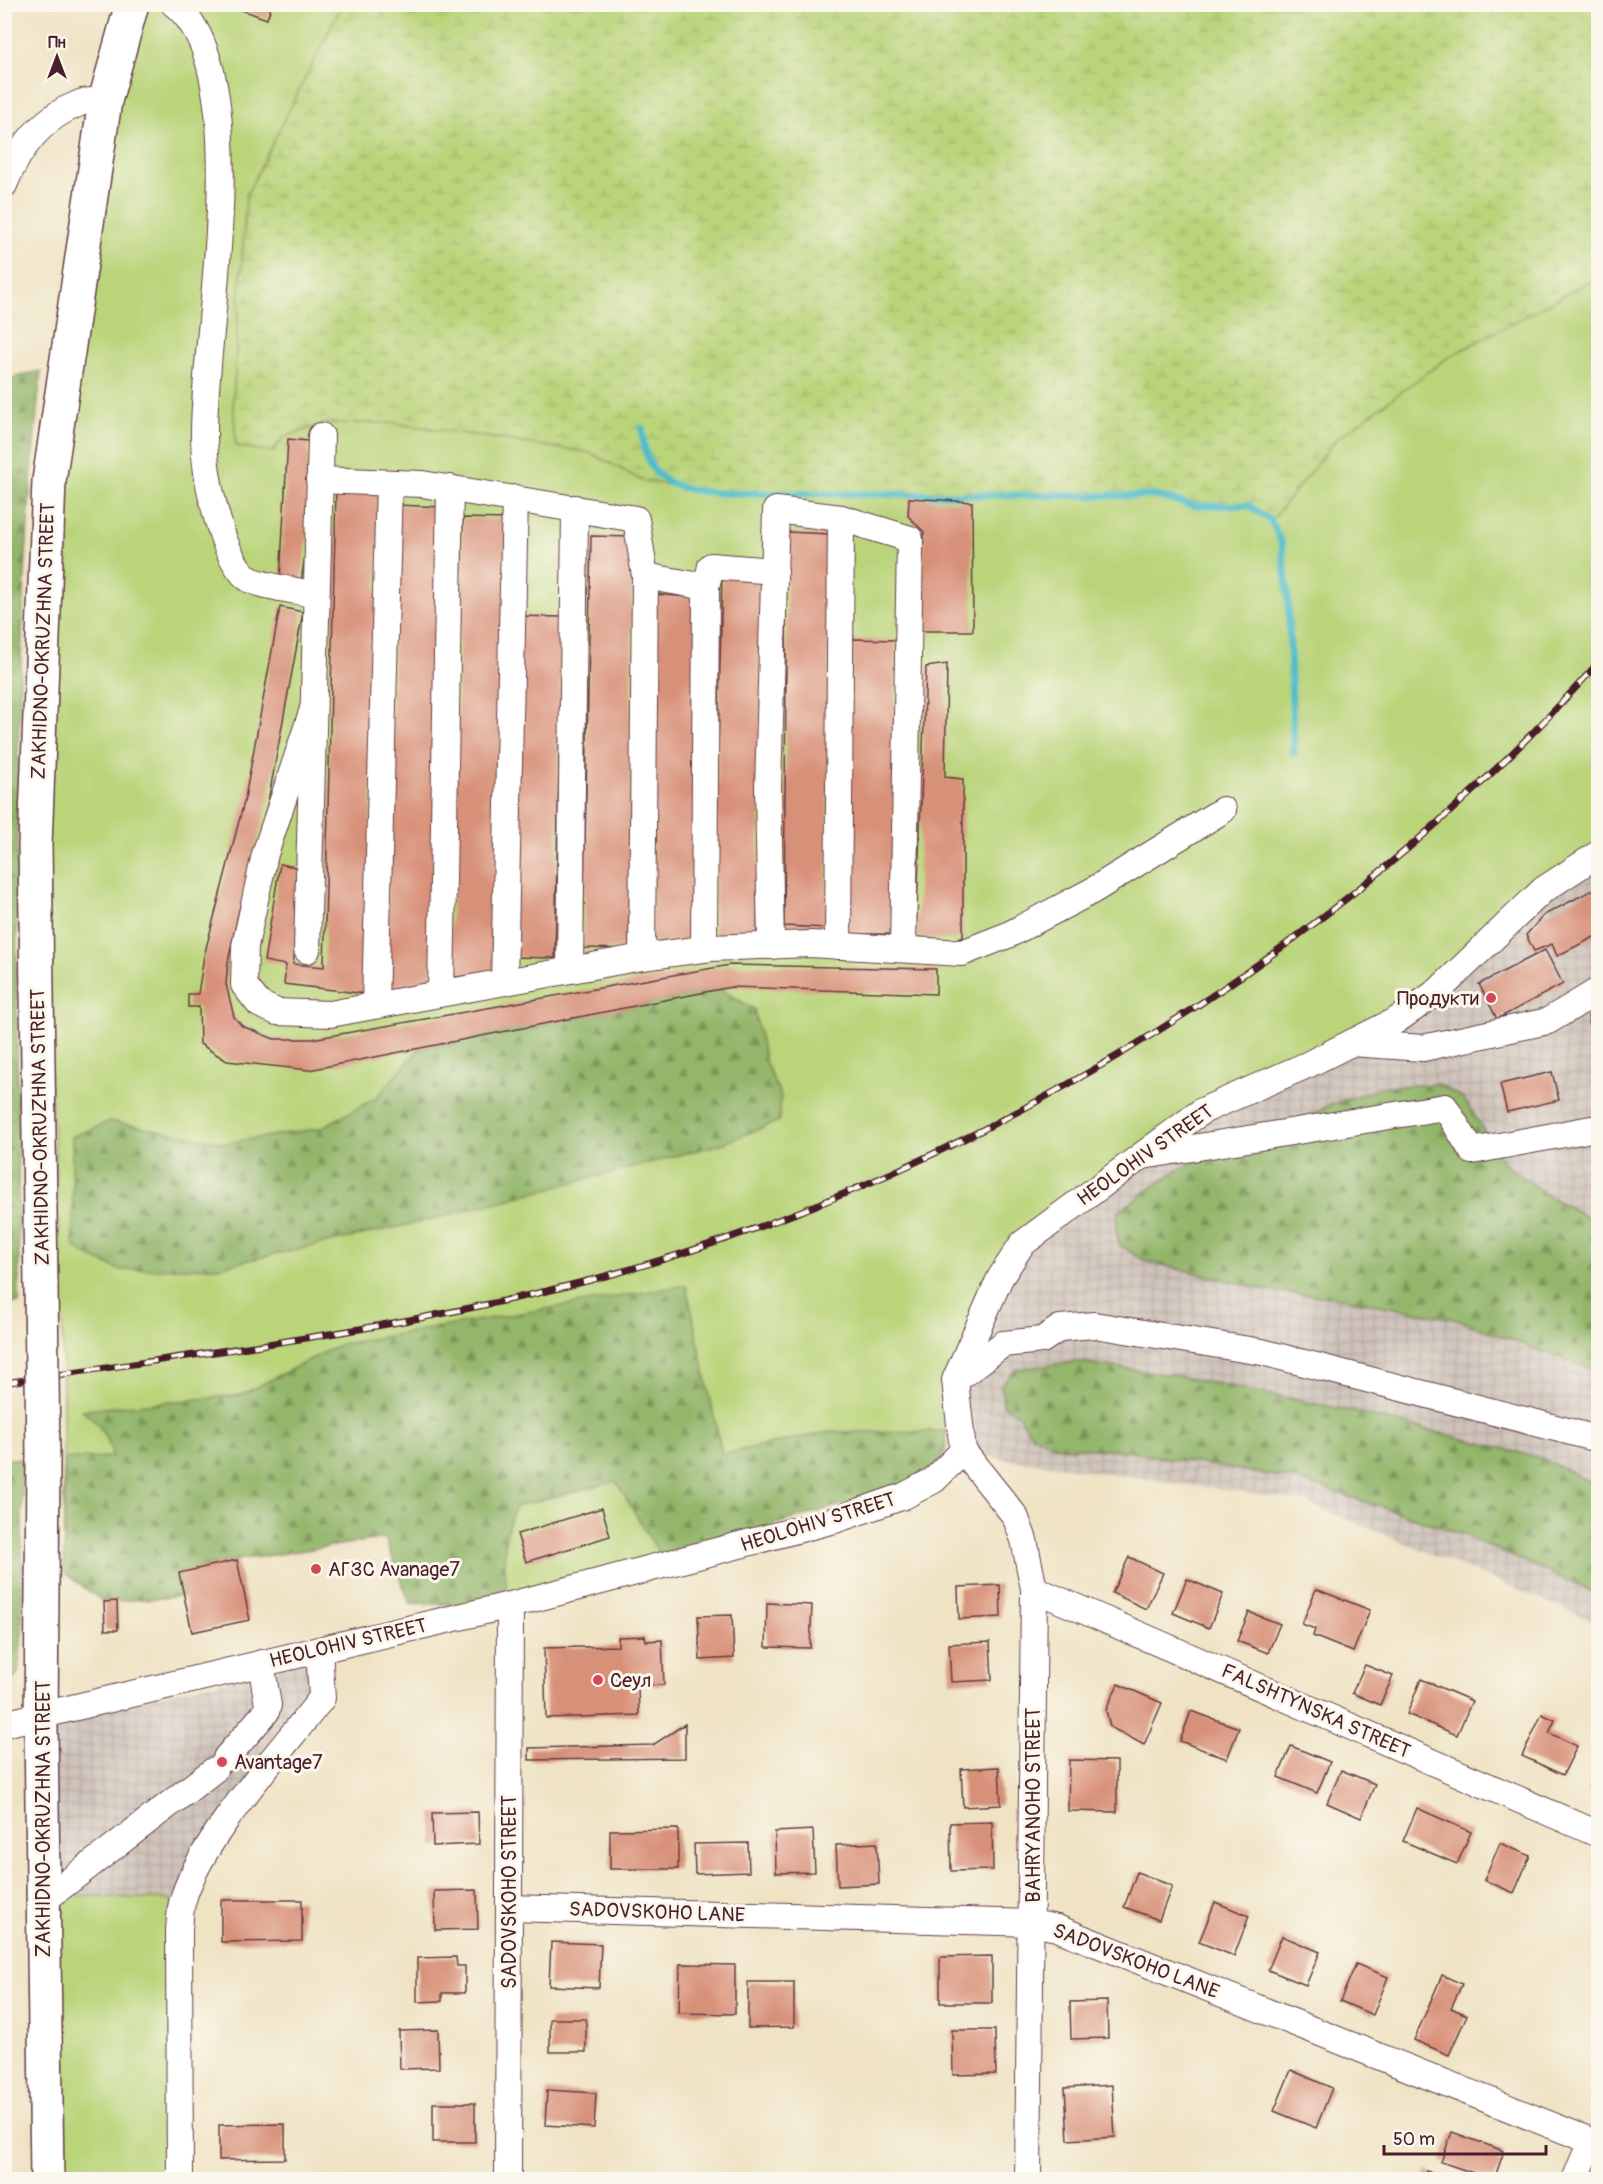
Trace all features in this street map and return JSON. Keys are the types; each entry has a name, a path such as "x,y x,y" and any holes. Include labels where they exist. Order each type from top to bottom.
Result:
{"main road":[{"name":"ZAKHIDNO-OKRUZHNA STREET","path":"47,2180 41,1715 43,1459 35,845 49,481 105,100 132,4"}],"street":[{"path":"174,4 185,13 207,59 215,90 221,143 204,434 210,487 217,518 229,553 249,579 316,595"},
{"path":"4,185 14,160 36,131 79,103 105,100"},
{"path":"307,950 321,436"},
{"path":"319,480 450,488 636,519 645,576 642,957"},
{"path":"375,1004 389,483"},
{"path":"441,992 450,488"},
{"path":"504,981 515,498"},
{"path":"570,970 575,508"},
{"path":"771,946 768,788 776,510 841,518 910,539 903,949"},
{"path":"838,946 841,518"},
{"path":"704,949 706,587 711,566 775,571"},
{"path":"645,576 706,587"},
{"path":"313,709 265,854 245,946 244,986 259,1004 277,1012 330,1014 642,957 704,949 838,946 962,953 1008,935 1092,891 1223,810"},
{"name":"HEOLOHIV STREET","path":"955,1380 1000,1278 1022,1244 1202,1111 1307,1065 1397,1020 1438,991 1543,890 1599,854"},
{"path":"1351,1043 1423,1048 1548,1021 1599,991"},
{"path":"1137,1157 1445,1107 1472,1151 1591,1129 1599,1132"},
{"path":"963,1451 955,1380 1002,1344 1042,1340 1060,1328 1094,1325 1262,1352 1599,1439"},
{"name":"HEOLOHIV STREET","path":"4,1724 510,1605 834,1520 904,1496 934,1480 963,1451"},
{"name":"BAHRYANOHO STREET","path":"963,1451 1015,1516 1024,1540 1034,1589 1028,2180"},
{"name":"FALSHTYNSKA STREET","path":"1034,1589 1599,1834"},
{"name":"SADOVSKOHO STREET","path":"507,2180 510,1605"},
{"path":"180,2180 179,1930 182,1902 202,1856 322,1698 319,1650"},
{"path":"43,1901 220,1764 266,1712 268,1705 261,1663"},
{"name":"SADOVSKOHO LANE","path":"508,1908 1032,1923 1058,1928 1591,2141 1575,2180"}],"shaded area":[{"path":"1598,863 1598,1623 1303,1501 971,1454 963,1381 1027,1249 1206,1118"},
{"path":"311,1660 313,1696 173,1900 53,1894 51,1721"}],"green space":[{"path":"141,5 1598,5 1598,843 1433,984 1015,1238 946,1379 946,1452 900,1488 508,1597 410,1603 385,1538 237,1560 179,1572 184,1596 104,1602 64,1572 62,1285 50,1075 45,845 58,482 115,102"},
{"path":"342,5 1598,5 1598,277 1447,358 1336,440 1271,521 1247,505 1195,506 1156,496 718,493 643,481 591,453 393,423 328,423 284,437 273,452 236,446 233,401 246,196"},
{"path":"41,371 30,487 19,720 16,953 19,1303 4,1303 4,380"},
{"path":"720,989 754,1009 765,1061 781,1097 779,1121 721,1144 425,1221 218,1267 120,1270 86,1255 76,1248 73,1241 72,1137 110,1121 226,1143 321,1128 376,1098 420,1048"},
{"path":"1438,1084 1464,1099 1504,1163 1550,1197 1598,1223 1598,1372 1458,1320 1347,1299 1271,1291 1145,1261 1120,1245 1116,1232 1118,1212 1171,1174 1207,1155 1262,1140 1330,1105 1383,1087"},
{"path":"686,1285 722,1454 829,1432 947,1431 943,1453 939,1461 927,1472 900,1488 661,1557 616,1481 516,1506 507,1529 504,1551 508,1597 466,1605 410,1603 385,1538 237,1560 179,1572 184,1596 104,1602 64,1572 65,1459 113,1457 102,1430 82,1410 241,1395 341,1344"},
{"path":"1077,1362 1173,1375 1347,1410 1541,1458 1598,1486 1598,1594 1457,1532 1299,1480 1123,1451 1060,1447 1033,1436 1018,1415 1004,1405 1001,1385 1017,1369"},
{"path":"5,1459 22,1459 22,1633 18,1673 5,1692"},
{"path":"53,1894 173,1900 170,2179 56,2179"}],"building":[{"path":"225,4 272,4 267,19"},
{"path":"288,439 308,441 310,520 301,582 280,581"},
{"path":"380,489 366,994 284,984 286,965 264,961 280,864 306,869 293,964 324,967 336,490"},
{"path":"909,498 972,502 973,631 919,631 924,532 908,516"},
{"path":"397,505 442,507 431,985 385,991"},
{"path":"463,518 507,519 495,972 449,978"},
{"path":"787,532 830,534 827,928 784,926"},
{"path":"591,536 633,537 629,949 583,948"},
{"path":"722,572 766,579 757,936 714,938"},
{"path":"653,594 701,598 694,940 652,944"},
{"path":"280,607 303,612 268,802 238,914 228,962 226,984 234,1017 242,1026 274,1039 312,1039 730,965 936,969 936,994 731,987 309,1070 227,1061 200,1044 199,1007 188,1007 188,994 198,994 204,956 245,798"},
{"path":"516,616 562,617 555,958 509,957"},
{"path":"852,639 896,640 892,934 848,934"},
{"path":"947,664 945,777 963,779 963,937 953,940 916,937 926,667"},
{"path":"1598,887 1598,935 1557,956 1552,944 1534,951 1526,935 1544,915"},
{"path":"1545,950 1563,984 1497,1019 1479,984"},
{"path":"1598,1014 1598,1045 1593,1046 1588,1016"},
{"path":"1552,1072 1559,1100 1507,1112 1500,1084"},
{"path":"602,1508 610,1536 526,1562 517,1534"},
{"path":"1129,1557 1163,1573 1146,1609 1112,1593"},
{"path":"237,1560 250,1620 192,1632 179,1573"},
{"path":"1187,1579 1223,1594 1209,1628 1173,1613"},
{"path":"1000,1585 1001,1617 959,1619 958,1587"},
{"path":"1316,1589 1370,1610 1353,1652 1313,1636 1315,1629 1302,1624"},
{"path":"117,1601 118,1630 105,1630 104,1602"},
{"path":"767,1603 812,1605 810,1648 766,1647"},
{"path":"1249,1612 1280,1624 1268,1653 1237,1641"},
{"path":"732,1615 734,1658 700,1660 698,1616"},
{"path":"645,1636 646,1641 662,1640 664,1685 638,1686 639,1715 546,1718 544,1648 618,1646 618,1637"},
{"path":"990,1642 992,1680 951,1682 949,1644"},
{"path":"1365,1665 1393,1676 1380,1705 1352,1693"},
{"path":"1421,1679 1472,1701 1457,1735 1407,1714"},
{"path":"1118,1684 1162,1703 1144,1745 1110,1727 1106,1710"},
{"path":"1191,1711 1239,1728 1227,1759 1180,1741"},
{"path":"1542,1714 1555,1720 1549,1733 1577,1746 1563,1775 1522,1756"},
{"path":"685,1724 685,1758 529,1760 529,1748 653,1745"},
{"path":"1291,1746 1330,1762 1317,1793 1278,1777"},
{"path":"1069,1760 1117,1761 1117,1812 1068,1811"},
{"path":"1598,1762 1598,1791 1589,1787"},
{"path":"999,1767 1001,1805 963,1807 961,1769"},
{"path":"1341,1770 1375,1784 1361,1818 1327,1803"},
{"path":"1417,1808 1471,1832 1457,1864 1403,1841"},
{"path":"478,1812 479,1844 433,1846 432,1813"},
{"path":"992,1822 993,1870 951,1871 950,1823"},
{"path":"678,1829 678,1869 610,1869 610,1830"},
{"path":"813,1830 815,1872 776,1873 775,1832"},
{"path":"748,1843 749,1872 695,1874 694,1844"},
{"path":"877,1843 879,1884 838,1886 836,1845"},
{"path":"1500,1843 1530,1856 1514,1893 1484,1880"},
{"path":"1137,1872 1172,1886 1159,1920 1124,1907"},
{"path":"477,1890 478,1929 435,1930 434,1891"},
{"path":"221,1900 302,1900 302,1941 221,1942"},
{"path":"1215,1902 1249,1916 1234,1956 1199,1942"},
{"path":"1282,1936 1320,1952 1306,1985 1268,1970"},
{"path":"551,1942 601,1944 599,1988 549,1986"},
{"path":"992,1956 992,2003 940,2003 940,1957"},
{"path":"456,1957 457,1966 465,1966 465,1993 442,1993 442,2001 417,2002 417,1958"},
{"path":"680,1964 735,1965 735,2014 679,2013"},
{"path":"1356,1964 1388,1977 1373,2015 1340,2001"},
{"path":"1442,1975 1462,1984 1451,2008 1467,2015 1449,2055 1414,2040"},
{"path":"748,1982 794,1982 794,2027 748,2028"},
{"path":"1107,2001 1108,2038 1071,2039 1070,2002"},
{"path":"550,2019 586,2019 586,2052 550,2052"},
{"path":"438,2030 439,2068 400,2069 399,2031"},
{"path":"952,2030 995,2030 996,2074 953,2075"},
{"path":"1291,2070 1332,2088 1316,2128 1274,2111"},
{"path":"1112,2085 1115,2137 1068,2140 1065,2088"},
{"path":"547,2090 596,2093 594,2128 545,2125"},
{"path":"433,2103 475,2103 475,2142 433,2142"},
{"path":"285,2124 285,2159 219,2160 219,2125"},
{"path":"1452,2132 1504,2151 1494,2180 1441,2162"},
{"path":"1427,2171 1445,2180 1423,2180"}],"waterway":[{"path":"642,428 648,460 655,471 674,485 702,491 718,493 1156,496 1195,506 1248,505 1271,521 1282,544 1288,598 1294,754"}],"railway":[{"path":"4,1383 350,1331 487,1305 555,1289 700,1248 844,1194 985,1129 1123,1052 1254,967 1379,873 1494,771 1598,663"}],"place":[{"name":"Продукти","path":"1491,998"},
{"name":"АГЗС Avanage7","path":"316,1569"},
{"name":"Сеул","path":"598,1680"},
{"name":"Avantage7","path":"222,1762"}]}
